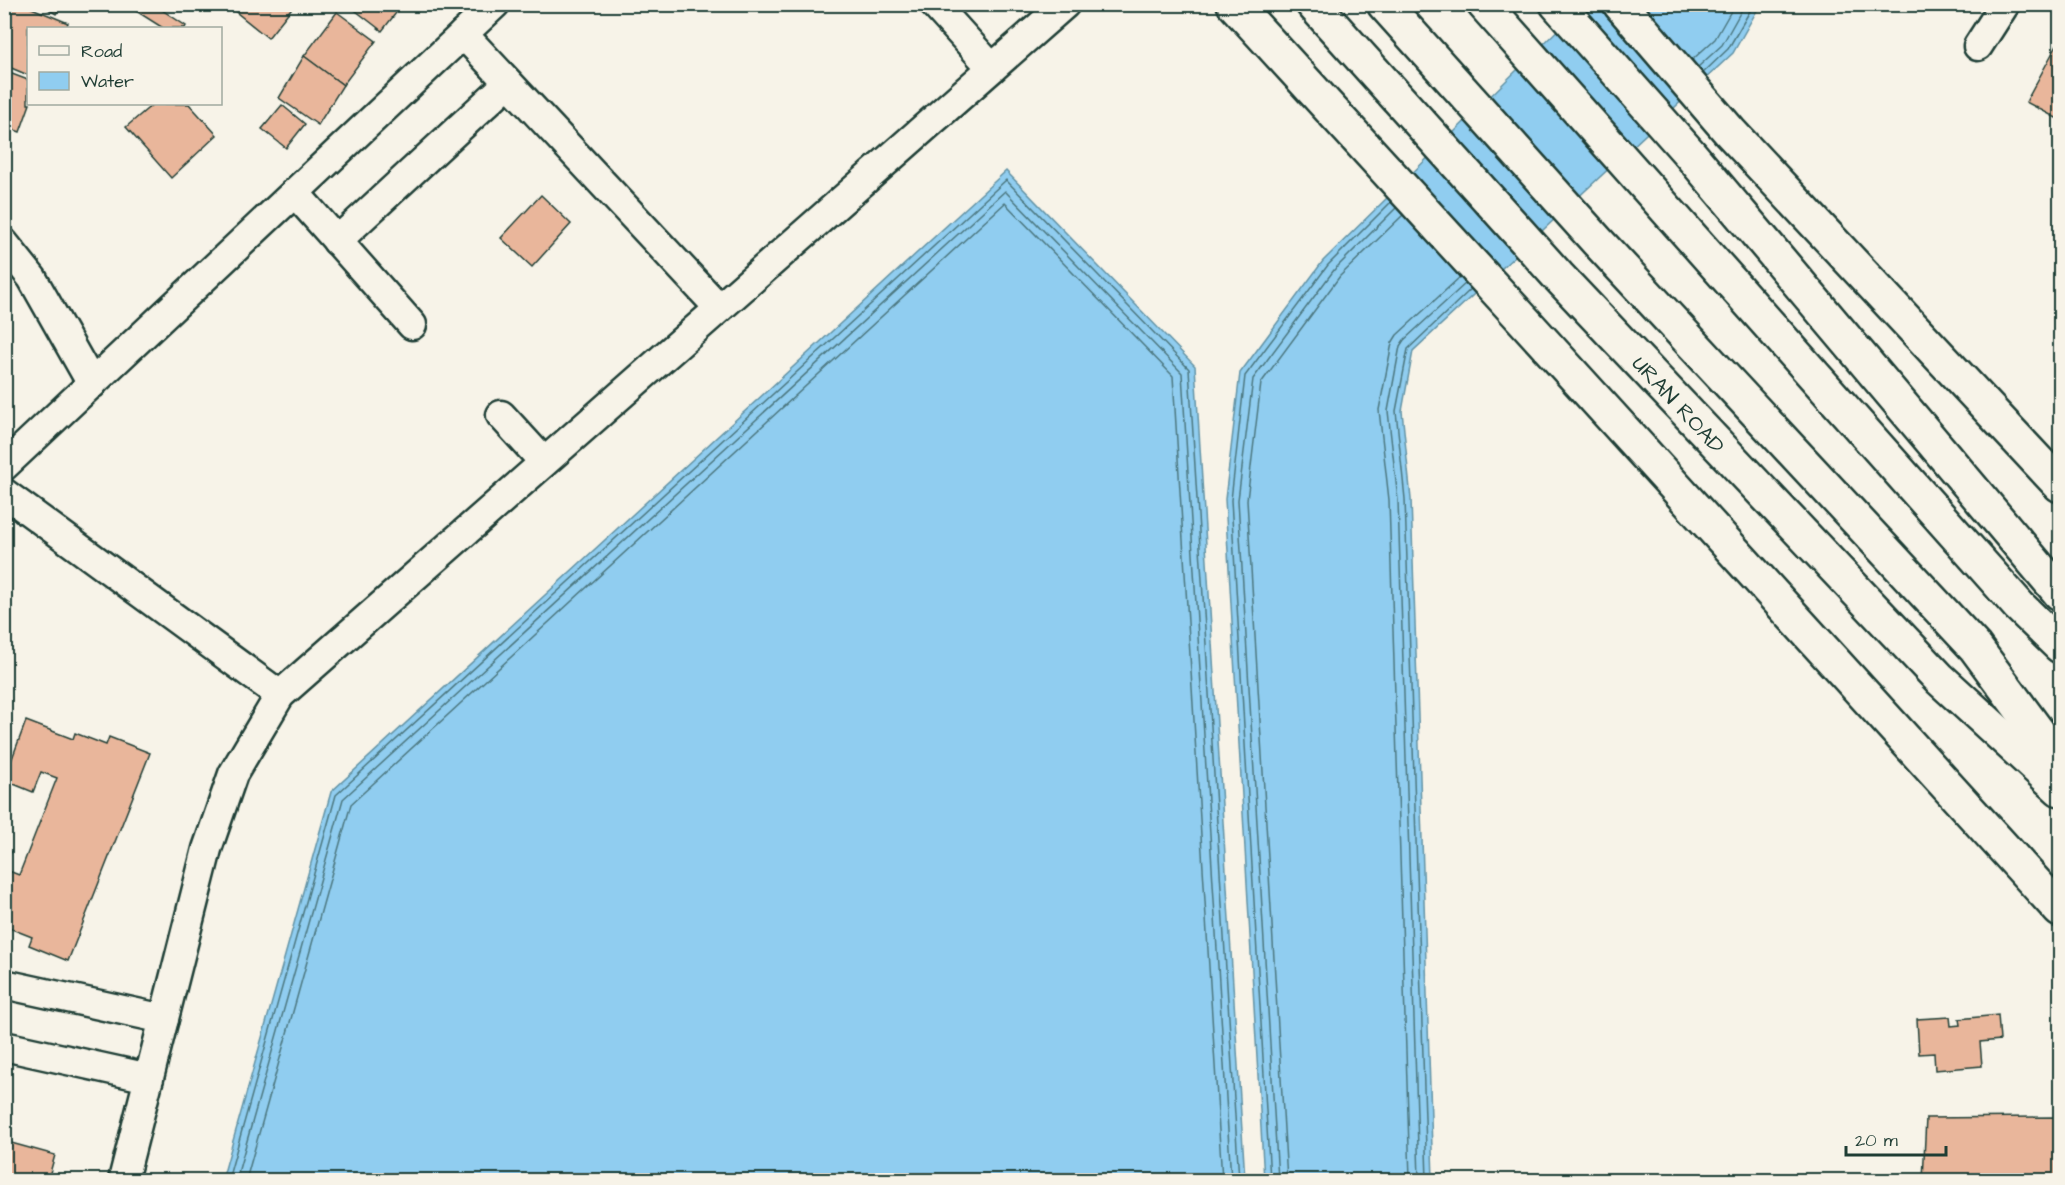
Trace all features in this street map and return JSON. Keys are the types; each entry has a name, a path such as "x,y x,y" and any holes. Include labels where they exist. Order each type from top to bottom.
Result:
{"main road":[{"path":"1234,4 2061,910"},
{"name":"URAN ROAD","path":"1313,4 1558,276 1940,679 2061,789"},
{"path":"1384,4 1597,241 1975,647 2061,762"},
{"path":"1557,4 1690,154 2061,593"},
{"path":"1620,4 1730,132 2061,485"},
{"path":"1493,15 2019,606 2061,646"}],"street":[{"path":"4,466 495,4"},
{"path":"934,4 992,68"},
{"path":"123,1180 207,849 233,774 280,694 1065,4"},
{"path":"1978,46 2005,4"},
{"path":"463,34 718,308"},
{"path":"337,241 508,83"},
{"path":"295,193 412,325"},
{"path":"4,243 32,278 92,384"},
{"path":"501,415 544,462"},
{"path":"4,493 280,694"},
{"path":"4,984 164,1019"},
{"path":"4,1046 149,1078"}],"water":[{"path":"1583,5 1760,5 1733,53 1413,351 1402,411 1411,499 1433,1180 1264,1180 1225,499 1240,373 1323,261"},
{"path":"1006,171 1195,366 1245,1180 222,1180 331,792"}],"building":[{"path":"4,4 22,4 68,23 66,27 27,27 27,75 4,65"},
{"path":"40,4 62,4 56,14"},
{"path":"125,4 153,4 186,26 161,27"},
{"path":"191,4 205,4 200,11"},
{"path":"226,4 295,4 268,38"},
{"path":"347,4 403,4 382,31"},
{"path":"337,12 376,41 343,85 304,56"},
{"path":"2060,39 2060,120 2026,102"},
{"path":"304,56 343,85 318,125 279,98"},
{"path":"4,71 27,80 27,105 30,105 20,132 4,126"},
{"path":"152,105 190,105 217,135 171,178 126,127"},
{"path":"282,105 305,124 286,148 262,129"},
{"path":"541,195 571,224 532,267 501,238"},
{"path":"4,268 15,272 4,297"},
{"path":"26,721 73,739 75,733 106,745 109,737 150,753 68,961 29,945 32,937 4,926 4,869 19,875 57,778 41,772 33,792 4,780"},
{"path":"4,849 11,852 4,867"},
{"path":"1998,1015 2000,1040 1980,1042 1982,1066 1935,1070 1934,1053 1919,1054 1917,1019 1950,1017 1951,1026 1960,1025 1959,1019"},
{"path":"2056,1117 2060,1123 2060,1180 1923,1180 1926,1118"},
{"path":"4,1141 55,1155 48,1180 4,1180"}]}
